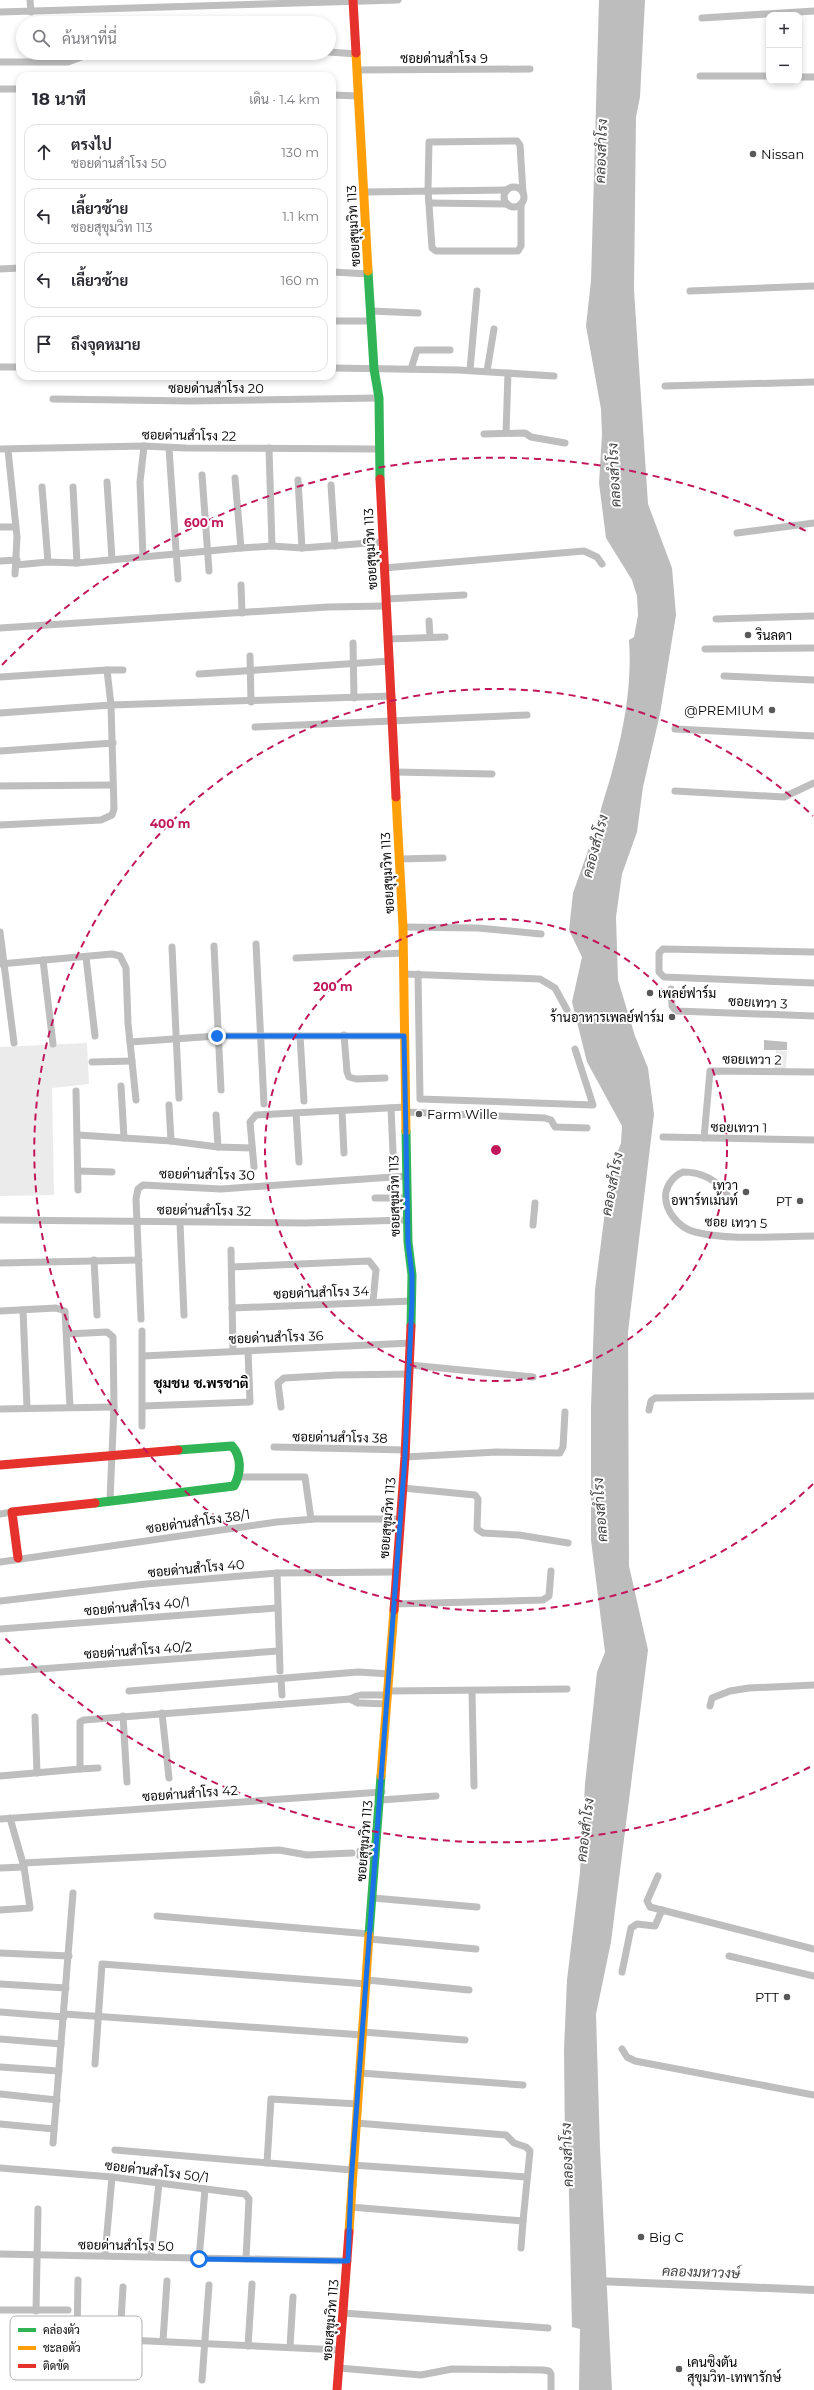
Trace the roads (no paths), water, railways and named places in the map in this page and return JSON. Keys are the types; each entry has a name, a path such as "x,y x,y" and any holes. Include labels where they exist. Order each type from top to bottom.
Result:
{"main road":[{"name":"ซอยสุขุมวิท 113","path":"337,2390 348,2261 352,2168 390,1674 395,1572 403,1488 412,1301 407,1198 403,927 378,449 379,398 374,369 353,1"},
{"path":"0,1465 112,1458 232,1446 238,1453 239,1477 234,1486 12,1512 18,1558"}],"street":[{"path":"30,0 30,12"},
{"path":"0,12 398,0"},
{"path":"702,18 814,11"},
{"path":"336,52 357,54"},
{"path":"0,62 68,62 73,60"},
{"name":"ซอยด่านสำโรง 9","path":"357,70 530,69"},
{"path":"700,76 766,76"},
{"path":"802,77 814,77"},
{"path":"0,89 16,89"},
{"path":"336,95 359,96"},
{"path":"429,202 507,204 515,207 520,204 524,199 522,192 520,145 517,141 512,140 429,142 428,190 432,248 436,251 518,251 521,246 520,204"},
{"path":"364,192 507,190 515,187 522,192"},
{"path":"507,190 504,198 507,204"},
{"path":"0,269 16,268"},
{"path":"336,272 368,274"},
{"path":"690,291 814,286"},
{"path":"470,370 477,291"},
{"path":"371,311 418,313"},
{"path":"336,321 371,321"},
{"path":"487,372 494,329"},
{"path":"411,369 417,350 450,350"},
{"path":"0,367 16,367"},
{"path":"336,368 470,370 554,376"},
{"path":"506,434 508,373"},
{"path":"665,386 814,382"},
{"name":"ซอยด่านสำโรง 20","path":"53,398 191,401 379,398"},
{"path":"484,434 525,433 531,437 565,443"},
{"path":"143,556 140,482 144,446"},
{"name":"ซอยด่านสำโรง 22","path":"0,450 144,446 169,448 378,449"},
{"path":"169,448 178,579"},
{"path":"269,448 272,546"},
{"path":"8,450 14,526 16,562 15,574"},
{"path":"202,475 209,571"},
{"path":"235,478 241,548"},
{"path":"298,480 302,548"},
{"path":"107,482 112,559"},
{"path":"331,485 335,546"},
{"path":"42,487 48,562"},
{"path":"73,487 77,563"},
{"path":"737,533 814,523"},
{"path":"0,527 14,526"},
{"path":"0,561 77,563 241,548 272,546 302,548 383,542"},
{"path":"384,568 584,551 597,557 602,564"},
{"path":"241,585 242,613"},
{"path":"0,628 328,607 464,595"},
{"path":"716,619 814,616"},
{"path":"429,621 430,638"},
{"path":"389,639 445,637"},
{"path":"353,643 354,698"},
{"path":"705,649 814,648"},
{"path":"250,656 252,672 251,702"},
{"path":"199,674 252,672 390,661"},
{"path":"0,825 101,820 112,815 114,809 111,705 107,670"},
{"path":"0,677 123,670"},
{"path":"724,676 814,680"},
{"path":"0,713 111,705 251,702 392,696"},
{"path":"255,728 527,715"},
{"path":"675,729 814,736"},
{"path":"0,751 112,743"},
{"path":"395,772 492,774"},
{"path":"675,791 784,797 814,783"},
{"path":"0,786 113,785"},
{"path":"399,859 443,858"},
{"path":"403,927 478,928 541,934"},
{"path":"0,932 2,964 14,1043"},
{"path":"256,944 264,1104"},
{"path":"214,946 217,1036 221,1090"},
{"path":"172,947 179,1098"},
{"path":"814,952 663,949 659,953 659,972 664,977 814,983"},
{"path":"296,958 403,953"},
{"path":"2,964 112,954 120,956 124,961 136,1100"},
{"path":"86,957 95,1036"},
{"path":"43,960 53,1044"},
{"path":"403,974 540,980 555,988 567,1010"},
{"path":"418,974 420,1099 593,1105 575,1049"},
{"name":"ซอยเทวา 3","path":"671,989 672,1006 676,1010 814,1016"},
{"path":"344,1035 347,1072 349,1076 356,1079 385,1078"},
{"path":"130,1042 176,1037 217,1036 404,1036"},
{"path":"300,1036 304,1101"},
{"path":"92,1062 132,1061"},
{"name":"ซอยเทวา 2","path":"704,1138 710,1071 814,1072"},
{"path":"121,1086 124,1138"},
{"path":"76,1091 78,1190"},
{"path":"169,1105 171,1141"},
{"path":"391,1108 393,1152"},
{"path":"254,1167 250,1122 252,1118 265,1114 391,1108 545,1118 551,1120 556,1127 587,1128"},
{"path":"342,1111 344,1153"},
{"path":"296,1113 299,1162"},
{"path":"216,1115 218,1147"},
{"path":"78,1135 171,1141 218,1147 252,1148"},
{"name":"ซอยเทวา 1","path":"663,1136 814,1140"},
{"path":"78,1171 112,1172"},
{"name":"ซอย เทวา 5","path":"727,1195 714,1180 703,1174 683,1172 672,1180 665,1196 669,1210 678,1224 694,1232 717,1236 814,1236"},
{"name":"ซอยด่านสำโรง 30","path":"141,1319 136,1199 138,1189 143,1185 221,1189 407,1176"},
{"path":"375,1198 407,1198"},
{"path":"533,1225 535,1203"},
{"name":"ซอยด่านสำโรง 32","path":"0,1220 137,1220 180,1223 305,1223 408,1220"},
{"path":"180,1223 184,1315"},
{"path":"231,1250 232,1351"},
{"path":"94,1260 96,1314"},
{"path":"0,1263 139,1260"},
{"path":"232,1267 369,1261 376,1270 373,1302"},
{"name":"ซอยด่านสำโรง 34","path":"232,1308 412,1301"},
{"path":"0,1311 62,1309 67,1316 70,1407"},
{"path":"23,1310 27,1407"},
{"path":"142,1331 142,1426"},
{"path":"68,1334 98,1332 111,1334 114,1344 114,1407 110,1500"},
{"name":"ซอยด่านสำโรง 36","path":"143,1356 411,1343"},
{"path":"143,1406 250,1402 248,1351"},
{"path":"281,1407 278,1383 284,1378 409,1369 533,1377"},
{"path":"649,1410 652,1399 654,1398 814,1396"},
{"path":"0,1409 27,1407 114,1407"},
{"name":"ซอยด่านสำโรง 38","path":"274,1447 405,1453 560,1452 563,1447 564,1412"},
{"path":"239,1477 305,1477 311,1519"},
{"path":"403,1488 475,1495 478,1499 477,1529 482,1533 519,1535 568,1543"},
{"path":"0,1514 12,1512"},
{"name":"ซอยด่านสำโรง 38/1","path":"0,1562 18,1558 311,1519 400,1519"},
{"path":"394,1604 543,1600 549,1596 551,1571"},
{"name":"ซอยด่านสำโรง 40","path":"0,1601 146,1584 277,1573 395,1572"},
{"path":"277,1573 278,1651 280,1671"},
{"name":"ซอยด่านสำโรง 40/1","path":"0,1629 277,1608"},
{"name":"ซอยด่านสำโรง 40/2","path":"0,1672 278,1651"},
{"path":"129,1691 358,1672 390,1674"},
{"path":"281,1679 282,1695"},
{"path":"710,1706 712,1698 730,1691 814,1685"},
{"path":"80,1769 80,1722 123,1716 350,1699 472,1691 567,1689"},
{"path":"472,1691 474,1786"},
{"path":"162,1713 169,1778"},
{"path":"123,1716 127,1782"},
{"path":"35,1717 37,1773"},
{"path":"0,1776 98,1768"},
{"name":"ซอยด่านสำโรง 42","path":"0,1819 381,1796 436,1796"},
{"path":"0,1910 30,1908 23,1865 10,1818"},
{"path":"0,1868 23,1865 279,1850 307,1855 376,1853"},
{"path":"658,1876 647,1901 650,1907 814,1949"},
{"path":"53,2143 73,1893"},
{"path":"373,1898 477,1907"},
{"path":"622,1972 631,1928 637,1924 655,1926 662,1910"},
{"path":"157,1916 370,1936 476,1949"},
{"path":"0,1953 68,1956"},
{"path":"729,1956 814,1976"},
{"path":"95,2064 102,1964 469,1990"},
{"path":"0,1984 66,1988"},
{"path":"0,2012 64,2016 98,2016 144,2021 465,2040"},
{"path":"0,2039 62,2044"},
{"path":"622,2049 627,2057 635,2061 814,2095"},
{"path":"0,2067 59,2071"},
{"path":"360,2073 523,2085"},
{"path":"0,2094 57,2100"},
{"path":"267,2163 271,2099 358,2104"},
{"path":"356,2123 506,2135 514,2143 529,2149 520,2248"},
{"path":"0,2124 54,2129"},
{"path":"115,2150 267,2163 527,2177"},
{"name":"ซอยด่านสำโรง 50/1","path":"0,2168 112,2177 248,2196 246,2258"},
{"path":"105,2255 112,2177"},
{"path":"151,2256 160,2183"},
{"path":"199,2259 205,2189"},
{"path":"350,2207 523,2221"},
{"path":"36,2311 38,2209"},
{"name":"ซอยด่านสำโรง 50","path":"0,2254 348,2261"},
{"path":"77,2316 78,2280"},
{"path":"163,2341 167,2281"},
{"path":"248,2346 252,2284"},
{"path":"202,2380 206,2343 209,2285"},
{"path":"122,2316 124,2287"},
{"path":"290,2347 294,2297"},
{"path":"0,2310 68,2310"},
{"path":"343,2313 548,2328"},
{"path":"142,2340 340,2350"},
{"path":"339,2368 421,2375 452,2369 549,2371 551,2374 551,2390"}],"water":[{"name":"คลองสำโรง","path":"599,0 645,0 640,97 636,117 634,290 648,504 672,568 676,615 660,714 643,787 637,832 622,874 616,917 618,980 635,1036 648,1068 654,1114 628,1332 629,1566 648,1650 611,1942 596,2014 600,2148 612,2390 579,2390 580,2329 572,2327 568,2151 565,2146 564,2050 567,1980 580,1872 585,1784 597,1672 605,1652 591,1540 591,1407 595,1290 610,1172 621,1143 622,1126 587,1062 572,1002 582,957 569,930 573,893 589,848 595,838 598,821 621,734 627,702 630,655 629,640 634,637 638,615 637,596 632,580 606,538 599,483 602,435 601,409 586,326 591,281"},
{"path":"764,1040 787,1042 787,1050 764,1050"}],"waterway":[{"name":"คลองมหาวงษ์","path":"597,2281 814,2290"}],"place":[{"name":"Nissan","path":"753,154"},
{"name":"รินลดา","path":"748,635"},
{"name":"@PREMIUM","path":"772,710"},
{"name":"เพลย์ฟาร์ม","path":"650,993"},
{"name":"ร้านอาหารเพลย์ฟาร์ม","path":"672,1017"},
{"name":"Farm Wille","path":"419,1114"},
{"name":"เทวา อพาร์ทเม้นท์","path":"746,1192"},
{"name":"PT","path":"800,1201"},
{"name":"PTT","path":"787,1997"},
{"name":"Big C","path":"641,2237"},
{"name":"เคนซิงตัน สุขุมวิท-เทพารักษ์","path":"679,2369"}],"district":[{"name":"ชุมชน ช.พรชาติ","path":"201,1383"}]}
